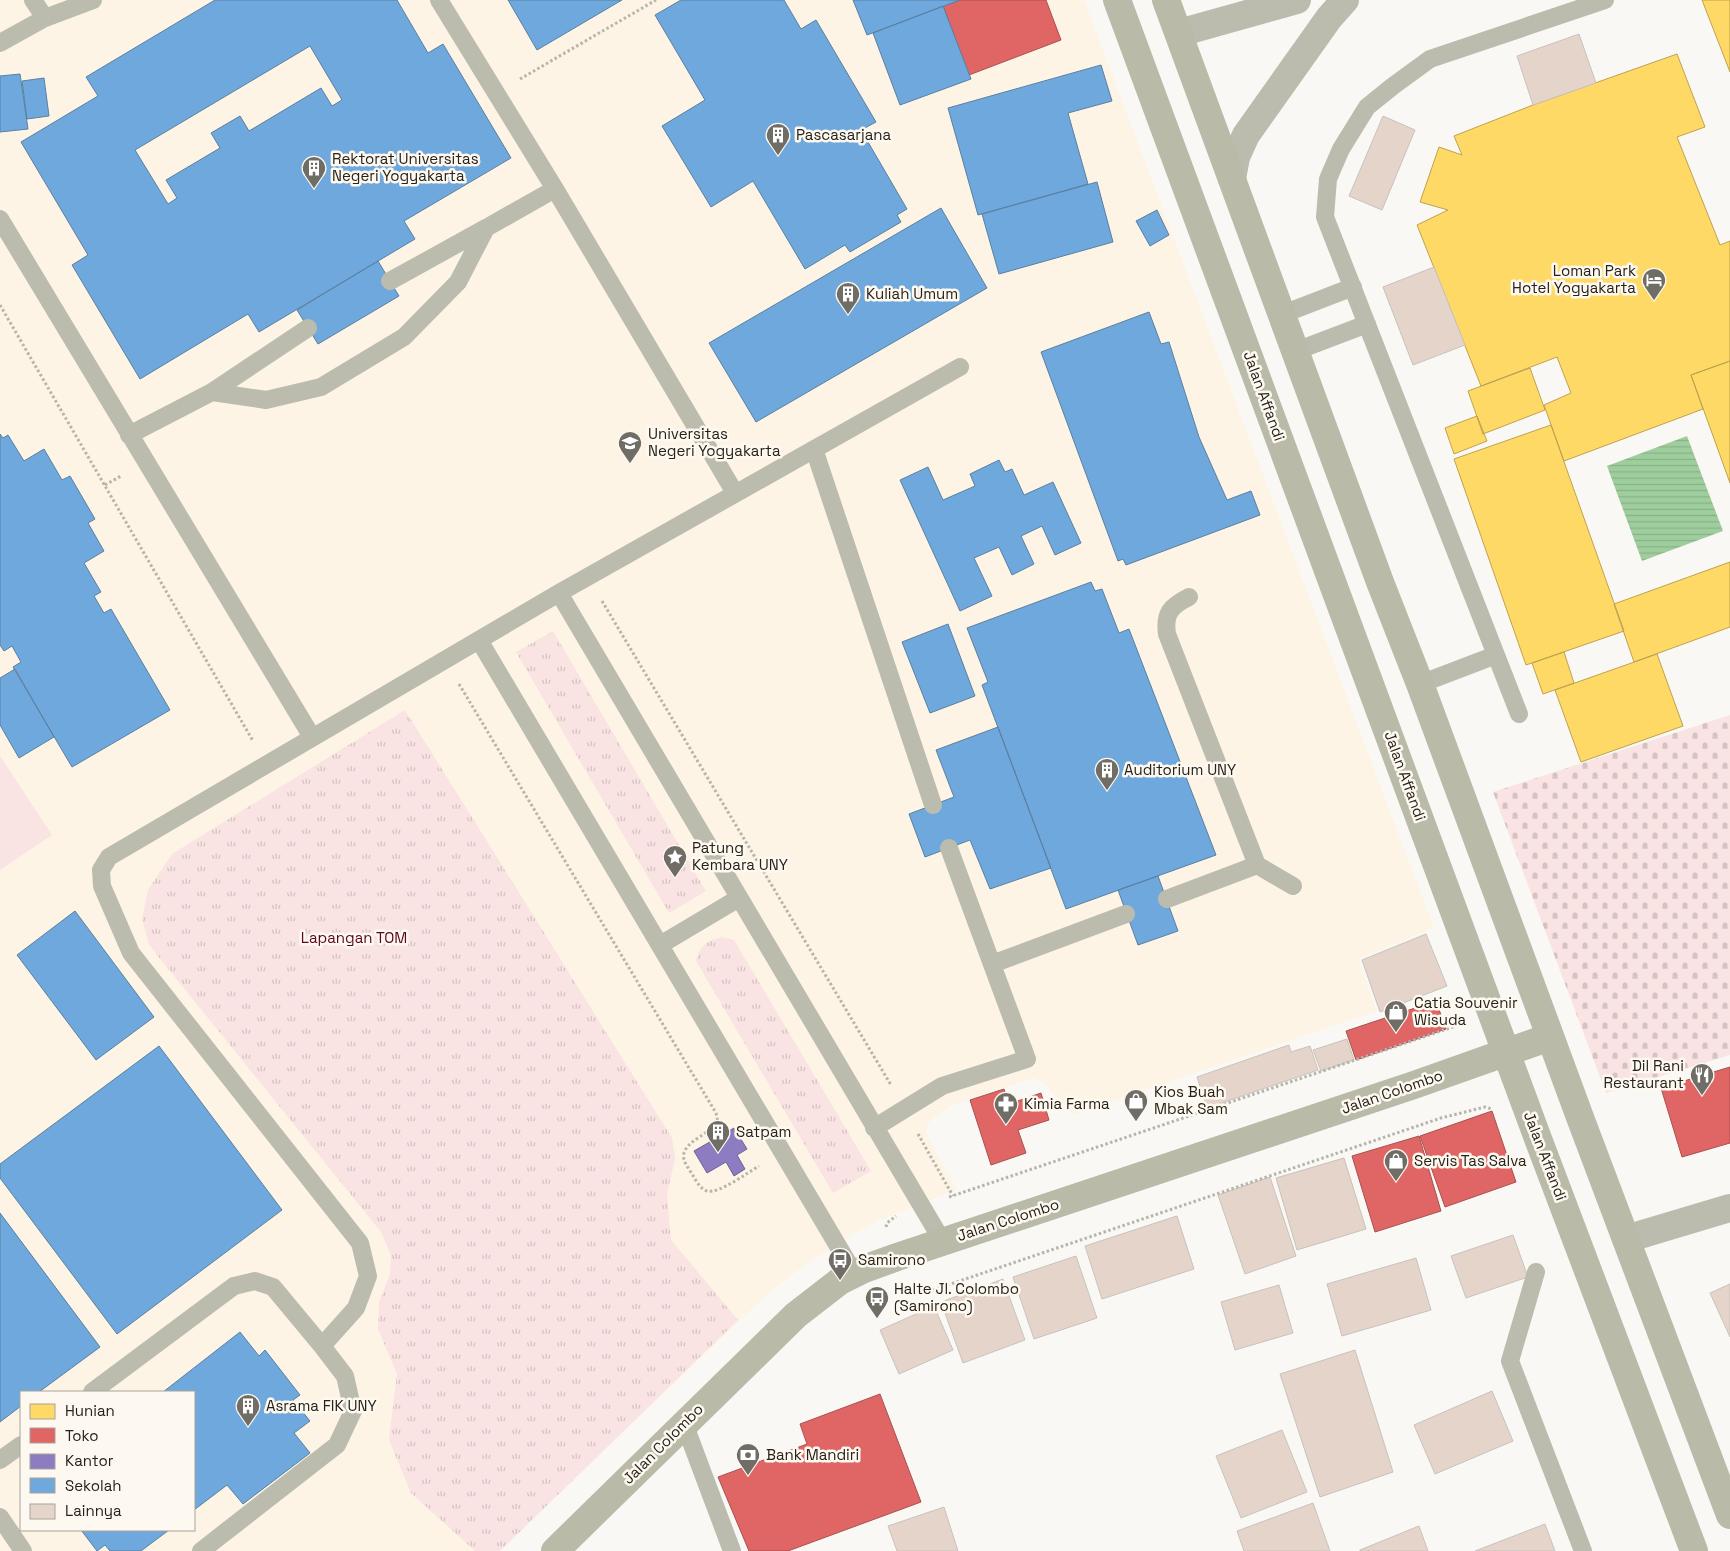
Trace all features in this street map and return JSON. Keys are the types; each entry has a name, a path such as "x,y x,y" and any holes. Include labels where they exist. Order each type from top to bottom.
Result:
{"main road":[{"name":"Jalan Affandi","path":"1117,0 1537,1136 1694,1551"},
{"path":"1166,0 1380,582 1420,684 1550,1037 1730,1515"},
{"name":"Jalan Colombo","path":"555,1551 796,1314 854,1273 1414,1085 1550,1037"}],"street":[{"path":"1179,33 1297,0"},
{"path":"1232,178 1236,157 1246,135 1329,18 1344,0"},
{"path":"1626,1239 1730,1208"}],"lane":[{"path":"33,0 45,18"},
{"path":"0,43 45,18 93,0"},
{"path":"438,0 555,189 735,493"},
{"path":"1518,714 1325,217 1328,179 1341,149 1367,107 1392,86 1430,59 1601,1"},
{"path":"390,281 555,189"},
{"path":"0,219 312,737"},
{"path":"212,392 266,400 321,387 404,336 458,282 486,228"},
{"path":"1283,314 1353,287"},
{"path":"1296,351 1367,324"},
{"path":"129,435 212,392 308,328"},
{"path":"322,1346 356,1308 368,1276 360,1243 131,953 102,886 102,870 110,857 588,576 960,367"},
{"path":"814,449 933,805"},
{"path":"559,593 943,1242"},
{"path":"1189,597 1177,603 1169,611 1165,622 1167,634 1257,865 1293,886"},
{"path":"479,640 854,1273"},
{"path":"1420,684 1496,655"},
{"path":"874,1128 942,1086 1027,1059 949,848"},
{"path":"1167,899 1257,865"},
{"path":"660,945 739,898"},
{"path":"992,964 1126,914"},
{"path":"1536,1272 1510,1361 1583,1551"},
{"path":"93,1391 234,1286 255,1281 273,1287 345,1376 353,1411 337,1445 201,1551"},
{"path":"684,1424 732,1551"},
{"path":"0,1460 20,1446"},
{"path":"0,1518 24,1551"}],"path":[{"path":"496,94 656,0"},
{"path":"0,305 266,764"},
{"path":"588,576 905,1109 953,1196"},
{"path":"445,660 716,1113 718,1122 712,1130 689,1144 684,1153 685,1162 700,1186 708,1191 718,1190 782,1152"},
{"path":"886,1230 886,1223 892,1217 922,1206 1459,1026 1466,1020"},
{"path":"909,1287 917,1293 927,1292 1441,1118 1485,1108 1493,1109"}],"shaded area":[{"name":"Universitas Negeri Yogyakarta","path":"0,0 1084,0 1434,928 1358,959 1377,1011 1072,1115 1046,1085 1034,1078 950,1106 930,1121 925,1132 957,1190 887,1217 851,1235 797,1271 767,1294 500,1551 0,1551"},
{"path":"1687,436 1723,531 1642,561 1607,466"}],"green space":[{"path":"553,631 706,891 669,913 516,652"},
{"name":"Lapangan TOM","path":"405,710 672,1138 675,1159 667,1193 671,1240 738,1320 500,1551 475,1551 411,1493 389,1440 397,1374 378,1329 379,1302 390,1274 391,1255 381,1232 149,945 142,919 148,890 172,854"},
{"path":"1730,715 1730,1055 1606,1093 1493,792"},
{"path":"0,756 52,835 0,870"},
{"path":"722,937 734,940 871,1171 833,1193 696,961 705,944"}],"building: Hunian":[{"path":"1702,0 1730,0 1730,72"},
{"path":"1677,54 1705,127 1677,137 1720,245 1730,241 1730,361 1691,375 1703,409 1564,461 1544,405 1571,393 1557,357 1481,386 1417,225 1448,210 1420,202 1439,147 1462,155 1454,136 1533,105"},
{"path":"1730,361 1730,483 1691,375"},
{"path":"1530,368 1545,410 1483,434 1468,391"},
{"path":"1477,416 1487,441 1454,454 1445,428"},
{"path":"1551,425 1624,631 1526,665 1454,459"},
{"path":"1730,562 1730,627 1634,662 1614,604"},
{"path":"1564,652 1574,683 1543,694 1532,663"},
{"path":"1657,654 1683,726 1581,762 1555,690"}],"building: Toko":[{"path":"960,0 1046,0 1061,40 969,75 943,6"},
{"path":"1436,1001 1446,1029 1356,1060 1346,1031"},
{"path":"1730,1067 1730,1143 1682,1157 1661,1088"},
{"name":"Kimia Farma","path":"1004,1089 1009,1104 1041,1093 1049,1120 1018,1130 1026,1153 991,1165 970,1100"},
{"path":"1492,1111 1516,1182 1445,1207 1420,1136"},
{"path":"1419,1136 1441,1211 1375,1232 1352,1156"},
{"path":"880,1394 921,1502 788,1551 749,1551 718,1477 807,1444 800,1424"}],"building: Kantor":[{"name":"Satpam","path":"734,1128 747,1149 737,1155 745,1169 734,1176 726,1162 707,1173 694,1151"}],"building: Sekolah":[{"name":"Rektorat Universitas Negeri Yogyakarta","path":"215,0 397,0 428,53 443,44 511,158 404,221 415,239 259,332 248,314 140,379 72,265 88,255 21,142 98,96 86,77","holes":["310,46 342,100 332,106 321,88 249,131 240,116 211,133 220,148 166,180 177,198 168,204 135,150"]},
{"path":"508,0 622,0 537,50"},
{"name":"Pascasarjana","path":"681,0 784,0 801,29 816,20 876,122 861,130 907,209 897,215 901,222 850,252 845,245 805,269 753,181 711,207 662,126 705,100 655,15"},
{"path":"853,0 960,0 867,35"},
{"path":"943,6 971,79 900,105 873,33"},
{"path":"1101,65 1112,101 1068,113 1088,184 978,215 948,108"},
{"path":"20,74 28,129 0,132 0,76"},
{"path":"44,78 49,116 27,119 22,81"},
{"path":"1097,182 1113,242 999,274 982,214"},
{"name":"Kuliah Umum","path":"941,208 987,288 756,422 709,343"},
{"path":"1157,210 1169,235 1150,246 1136,221"},
{"path":"378,261 399,296 318,344 297,310"},
{"path":"1149,312 1161,344 1169,342 1199,437 1227,500 1251,491 1260,515 1126,565 1123,559 1118,561 1041,352"},
{"path":"0,434 3,438 8,435 24,461 44,449 62,480 70,476 95,519 88,523 104,551 84,563 101,592 94,596 104,613 111,609 170,710 72,767 13,667 21,662 12,646 4,651 0,645"},
{"path":"999,460 1005,472 1012,469 1024,495 1053,482 1081,543 1055,555 1042,526 1021,536 1034,564 1012,575 999,547 974,558 992,596 960,611 900,480 928,467 943,500 975,486 970,474"},
{"name":"Auditorium UNY","path":"1091,582 1095,591 1102,589 1119,633 1129,629 1216,855 1066,909 982,685 988,682 967,628"},
{"path":"948,624 975,696 930,713 902,642"},
{"path":"15,669 54,737 19,758 0,725 0,678"},
{"path":"998,727 1051,868 990,889 970,840 925,857 909,814 954,797 936,750"},
{"path":"1158,876 1178,931 1138,945 1118,890"},
{"path":"75,911 154,1017 96,1060 17,955"},
{"path":"159,1046 282,1210 117,1334 0,1178 0,1164"},
{"path":"0,1213 100,1347 40,1391 20,1391 20,1407 0,1422"},
{"name":"Asrama FIK UNY","path":"240,1332 259,1356 265,1350 300,1395 293,1400 310,1421 294,1433 310,1453 243,1504 227,1485 195,1509 195,1391 164,1391"},
{"path":"82,1531 168,1531 141,1551 110,1551 105,1545 97,1551"}],"building: Lainnya":[{"path":"1579,34 1596,83 1533,105 1517,56"},
{"path":"1383,116 1415,130 1382,210 1349,196"},
{"path":"1434,267 1465,345 1413,365 1383,287"},
{"path":"1426,934 1447,986 1380,1012 1362,960"},
{"path":"1347,1039 1354,1060 1321,1071 1313,1050"},
{"path":"1289,1045 1291,1052 1310,1046 1318,1070 1207,1108 1197,1077"},
{"path":"1344,1158 1366,1229 1297,1250 1276,1178"},
{"path":"1270,1177 1296,1256 1245,1274 1218,1195"},
{"path":"1177,1216 1194,1269 1102,1299 1085,1246"},
{"path":"1513,1235 1528,1277 1466,1298 1451,1256"},
{"path":"1076,1256 1097,1318 1034,1339 1013,1277"},
{"path":"1416,1258 1431,1310 1342,1336 1327,1284"},
{"path":"1003,1279 1025,1340 963,1363 941,1302"},
{"path":"1730,1284 1730,1337 1710,1293"},
{"path":"1279,1285 1293,1333 1235,1350 1221,1302"},
{"path":"934,1306 953,1350 899,1374 880,1330"},
{"path":"1355,1350 1393,1472 1320,1497 1280,1374"},
{"path":"1492,1391 1513,1441 1435,1474 1414,1425"},
{"path":"1282,1430 1307,1492 1241,1518 1216,1456"},
{"path":"1313,1503 1330,1551 1244,1551 1237,1531"},
{"path":"944,1507 958,1551 897,1551 888,1526"},
{"path":"1545,1524 1555,1551 1475,1551"},
{"path":"1419,1526 1428,1551 1360,1551 1360,1550"}],"place":[{"name":"Pascasarjana","path":"778,156"},
{"name":"Rektorat Universitas Negeri Yogyakarta","path":"314,189"},
{"name":"Loman Park Hotel Yogyakarta","path":"1654,301"},
{"name":"Kuliah Umum","path":"848,315"},
{"name":"Universitas Negeri Yogyakarta","path":"630,464"},
{"name":"Auditorium UNY","path":"1107,791"},
{"name":"Patung Kembara UNY","path":"675,878"},
{"name":"Catia Souvenir Wisuda","path":"1396,1033"},
{"name":"Dil Rani Restaurant","path":"1702,1096"},
{"name":"Kios Buah Mbak Sam","path":"1136,1122"},
{"name":"Kimia Farma","path":"1006,1125"},
{"name":"Satpam","path":"718,1153"},
{"name":"Servis Tas Salva","path":"1396,1182"},
{"name":"Samirono","path":"840,1281"},
{"name":"Halte Jl. Colombo (Samirono)","path":"877,1319"},
{"name":"Asrama FIK UNY","path":"248,1427"},
{"name":"Bank Mandiri","path":"748,1476"}]}
